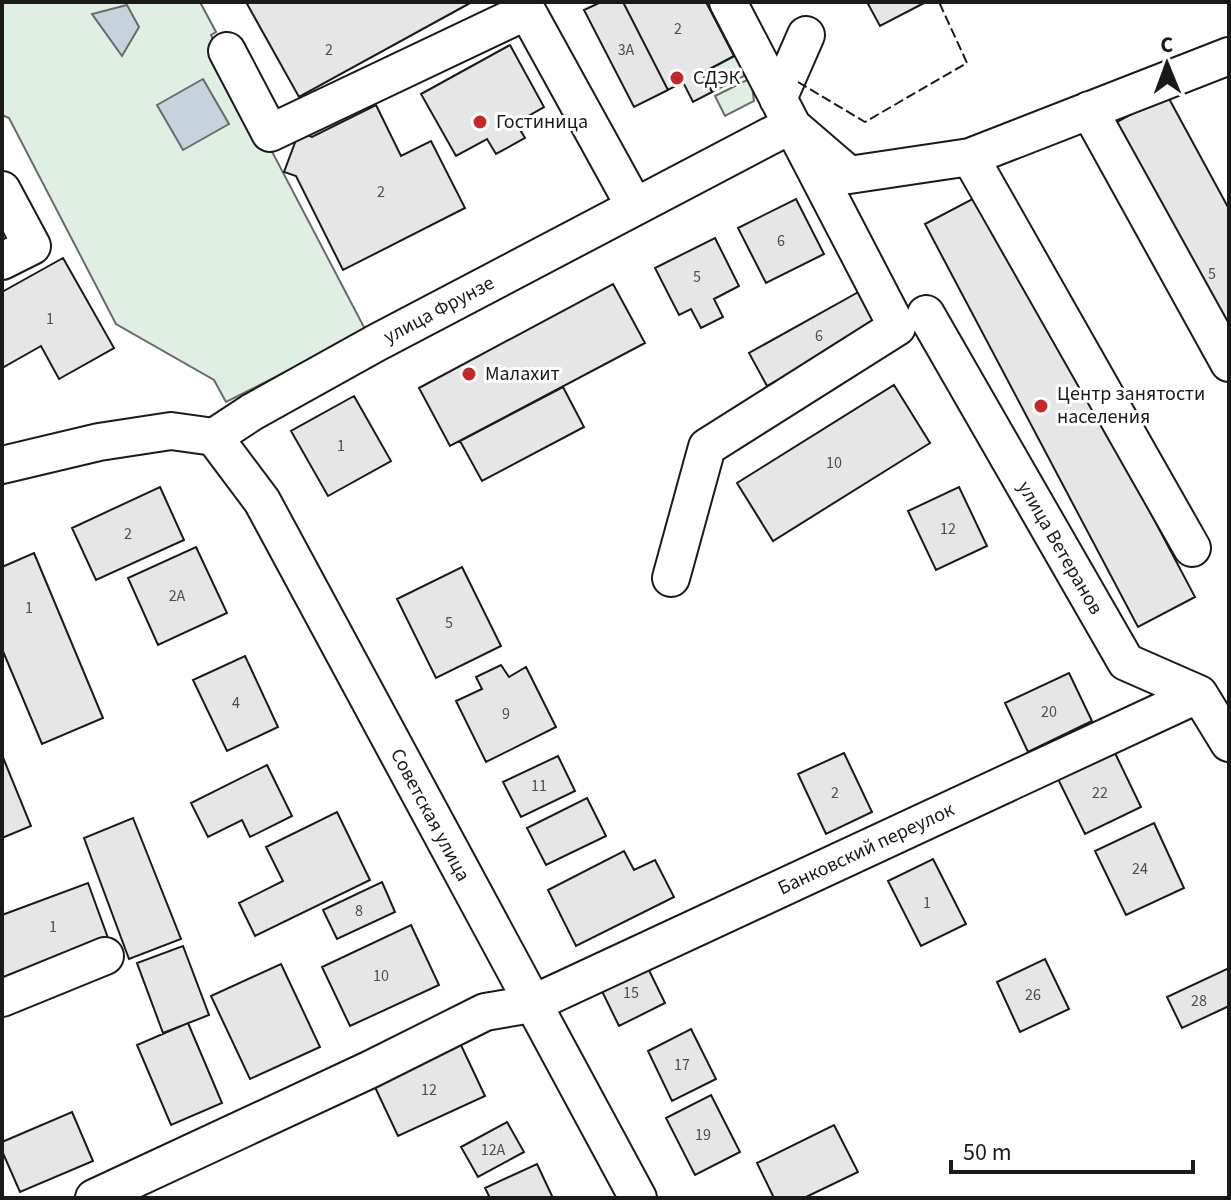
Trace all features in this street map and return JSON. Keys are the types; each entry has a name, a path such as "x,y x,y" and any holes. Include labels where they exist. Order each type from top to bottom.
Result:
{"street":[{"path":"671,578 707,447 897,327 728,2"},
{"path":"227,51 270,133 527,11 635,207"},
{"path":"784,112 806,35"},
{"path":"784,112 849,175 970,157 1229,56"},
{"path":"1089,110 1229,363"},
{"name":"улица Фрунзе","path":"214,437 252,412 376,343 635,207 784,112"},
{"path":"970,157 1192,548"},
{"path":"2,190 32,246 2,261"},
{"name":"улица Ветеранов","path":"926,314 1126,662 1199,694"},
{"path":"2,465 99,442 171,431 214,437"},
{"name":"Советская улица","path":"214,437 262,501 638,1198"},
{"path":"1199,694 1229,743"},
{"name":"Банковский переулок","path":"94,1198 371,1069 485,1012 532,1004 1199,694"},
{"path":"2,998 105,956"}],"green space":[{"path":"2,2 200,2 216,32 211,35 366,331 226,402 214,380 116,324 9,118 2,115"},
{"path":"742,52 750,73 712,92 702,73"},
{"path":"751,78 754,101 725,116 715,96"}],"shaded area":[{"path":"127,5 139,27 122,56 92,14"},
{"path":"203,79 229,124 183,150 157,105"}],"building":[{"path":"246,2 472,2 299,97"},
{"path":"601,2 623,2 668,90 634,107 584,10"},
{"path":"623,2 706,2 734,56 702,73 712,92 693,102 683,82 668,90"},
{"path":"867,2 926,2 880,26"},
{"path":"510,45 544,107 516,123 525,138 496,154 487,139 456,156 421,94"},
{"path":"1167,95 1229,209 1229,338 1113,124"},
{"path":"376,105 401,156 431,141 465,208 343,270 296,176 284,172 299,132 312,137"},
{"path":"982,194 1195,597 1138,627 925,224"},
{"path":"796,199 824,254 766,283 738,228"},
{"path":"715,238 739,286 714,299 723,317 701,328 691,309 679,315 655,268"},
{"path":"63,258 114,348 59,379 41,346 2,368 2,292"},
{"path":"613,284 645,343 450,446 419,388"},
{"path":"871,285 889,318 767,386 749,353"},
{"path":"894,385 930,443 773,541 737,483"},
{"path":"563,387 584,427 482,481 460,441"},
{"path":"354,396 391,461 328,496 291,431"},
{"path":"160,487 184,540 96,580 72,528"},
{"path":"959,487 987,546 936,570 908,511"},
{"path":"196,547 227,613 158,645 128,578"},
{"path":"34,553 103,718 42,744 2,649 2,567"},
{"path":"462,567 501,646 436,678 397,599"},
{"path":"245,656 278,727 227,751 193,680"},
{"path":"501,665 509,677 526,667 556,727 486,762 456,701 482,689 476,677"},
{"path":"1069,673 1092,721 1028,752 1005,703"},
{"path":"1114,751 1141,807 1085,834 1058,779"},
{"path":"844,753 872,812 826,834 798,774"},
{"path":"2,755 31,826 2,838"},
{"path":"558,756 575,791 521,817 503,782"},
{"path":"267,765 292,816 250,837 242,820 208,837 191,803"},
{"path":"587,798 606,836 546,865 527,828"},
{"path":"337,812 370,880 255,936 239,903 283,881 266,847"},
{"path":"133,818 181,939 129,959 84,838"},
{"path":"1154,823 1184,888 1126,915 1095,851"},
{"path":"624,851 634,870 655,860 674,897 576,946 548,890"},
{"path":"933,859 966,924 921,946 888,881"},
{"path":"382,882 395,912 337,939 323,910"},
{"path":"88,883 108,938 2,978 2,915"},
{"path":"411,925 439,985 350,1026 322,967"},
{"path":"183,946 209,1015 163,1033 137,963"},
{"path":"1045,959 1069,1009 1020,1032 997,982"},
{"path":"644,960 665,1003 619,1026 598,983"},
{"path":"281,964 320,1047 250,1079 211,996"},
{"path":"1229,968 1229,1006 1182,1028 1167,997"},
{"path":"188,1023 222,1103 171,1125 137,1045"},
{"path":"691,1029 716,1079 672,1101 648,1051"},
{"path":"460,1043 485,1096 398,1136 373,1083"},
{"path":"711,1095 740,1152 695,1175 666,1118"},
{"path":"72,1112 93,1161 20,1192 2,1151 2,1142"},
{"path":"507,1122 524,1152 478,1177 461,1147"},
{"path":"834,1125 858,1172 804,1198 774,1198 757,1163"},
{"path":"537,1164 553,1198 490,1198 485,1188"}],"fence":[{"path":"798,82 865,122 967,63 939,2"}],"place":[{"name":"СДЭК","path":"677,78"},
{"name":"Гостиница","path":"480,122"},
{"name":"Малахит","path":"469,374"},
{"name":"Центр занятости населения","path":"1041,406"}]}
